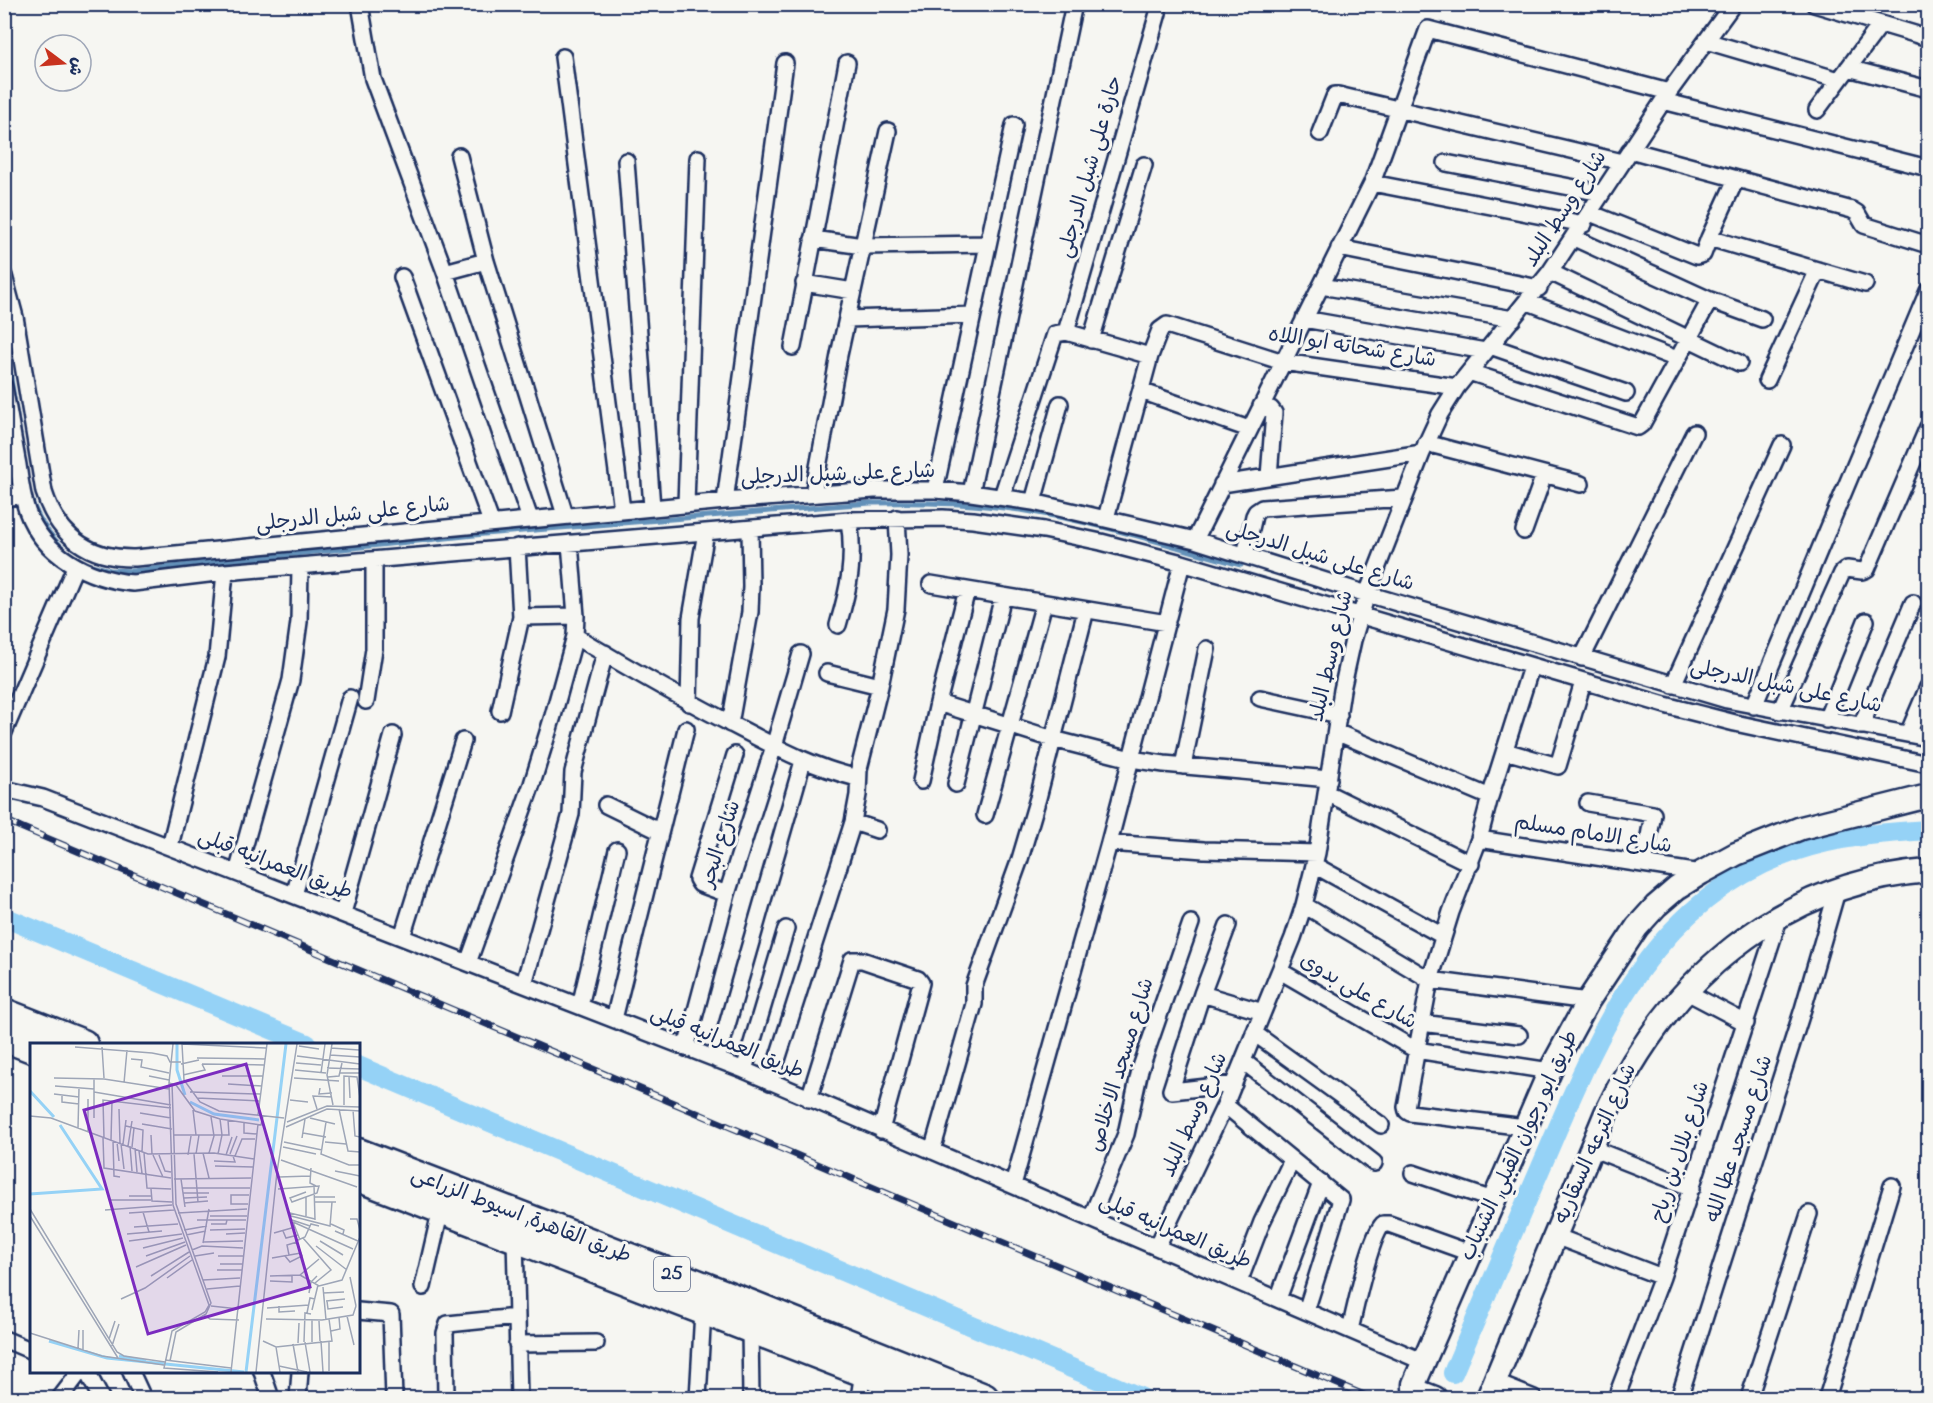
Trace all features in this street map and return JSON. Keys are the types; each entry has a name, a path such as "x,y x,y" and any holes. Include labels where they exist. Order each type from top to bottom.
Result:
{"highway":[{"path":"4,1013 80,1043"},
{"path":"4,1037 30,1047"},
{"name":"طريق القاهرة, اسيوط الزراعى","path":"360,1154 703,1311 750,1329 861,1385 931,1398"},
{"name":"طريق القاهرة, اسيوط الزراعى","path":"360,1178 515,1238 545,1238 984,1398"}],"street":[{"path":"360,4 373,79 445,272 530,519"},
{"path":"971,493 1074,4"},
{"name":"شارع وسط البلد","path":"1157,1247 1243,1061 1304,905 1316,859 1347,665 1359,615 1424,448 1440,414 1457,387 1539,288 1666,96 1733,4"},
{"path":"1814,4 1929,38"},
{"name":"حارة على شبل الدرجلى","path":"1002,496 1059,335 1158,13"},
{"path":"1818,110 1881,24"},
{"path":"1195,540 1372,183 1428,29 1929,168"},
{"path":"1706,41 1844,74 1929,89"},
{"path":"564,57 622,510"},
{"path":"725,501 785,63"},
{"path":"793,347 848,63"},
{"path":"1320,133 1332,100 1335,95 1338,95 1400,110 1736,179 1852,210 1857,213 1864,225 1929,244"},
{"path":"935,490 1014,125"},
{"path":"813,494 853,291 888,131"},
{"path":"459,156 486,261 565,515"},
{"path":"686,504 698,158"},
{"path":"626,161 652,507"},
{"path":"1446,162 1602,193"},
{"path":"1091,340 1144,165"},
{"path":"1372,183 1587,218 1698,256 1703,254 1736,179"},
{"path":"1574,238 1710,300 1762,319"},
{"path":"1709,238 1865,284"},
{"path":"813,239 863,246 988,244"},
{"path":"1339,248 1539,288"},
{"path":"445,272 486,261"},
{"path":"1767,380 1818,270"},
{"path":"1550,272 1738,363"},
{"name":"شارع على شبل الدرجلى","path":"4,276 15,317 48,505 62,529 77,542 95,552 122,559 565,515 813,494 874,490 935,490 1002,496 1195,540 1366,594 1673,685 1754,706 1929,738"},
{"path":"402,277 491,522"},
{"path":"804,283 853,291"},
{"path":"1321,286 1513,319"},
{"path":"1754,706 1929,291"},
{"path":"1468,372 1638,427 1642,424 1710,300"},
{"path":"1528,302 1677,359"},
{"path":"848,319 973,315"},
{"path":"1304,319 1488,349 1626,393"},
{"name":"شارع شحاته ابو اللاه","path":"1150,356 1160,330 1167,325 1283,362 1457,387"},
{"path":"1059,335 1091,340 1150,356 1106,518"},
{"name":"شارع على شبل الدرجلى","path":"4,387 22,494 27,511 42,537 52,548 75,567 103,578 133,583 225,572 849,520 953,519 1008,524 1101,542 1182,563 1531,667 1735,723 1929,764"},
{"path":"1141,392 1249,429"},
{"path":"1033,502 1060,404"},
{"path":"1261,405 1273,410 1274,413 1269,476"},
{"path":"1780,711 1842,573 1847,569 1862,571 1867,569 1929,427"},
{"path":"1582,658 1694,433"},
{"path":"1673,685 1782,445"},
{"path":"1222,484 1424,448 1581,484"},
{"path":"1524,531 1544,475"},
{"path":"4,499 22,494"},
{"path":"1245,555 1254,516 1262,508 1403,498"},
{"path":"770,1082 854,822 858,795 857,778 880,686 897,600 899,555 897,518"},
{"path":"838,625 851,574 853,556 849,520"},
{"path":"730,724 750,612 750,529"},
{"path":"689,703 691,618 706,532"},
{"path":"468,963 532,784 575,636 576,616 570,543"},
{"path":"500,711 521,617 517,547"},
{"path":"366,701 374,649 374,560"},
{"path":"1013,1185 1109,843 1182,563"},
{"path":"237,873 291,680 299,622 300,566"},
{"path":"4,732 75,567"},
{"path":"170,846 217,657 225,572"},
{"path":"931,584 1167,623"},
{"path":"921,781 967,590"},
{"path":"956,784 1003,596"},
{"path":"985,815 1044,603"},
{"path":"1861,726 1913,603"},
{"path":"932,1151 974,1004 973,989 1020,860 1086,610"},
{"path":"521,617 576,616"},
{"path":"1826,720 1866,621"},
{"path":"575,636 689,703 803,761 857,778"},
{"path":"1183,766 1207,649"},
{"path":"524,984 571,814 573,772 604,653"},
{"name":"شارع البحر","path":"686,1048 727,894 801,654"},
{"path":"1525,1127 1448,1118 1407,1111 1406,1107 1430,980 1443,936 1471,864 1531,667"},
{"path":"827,673 880,686"},
{"path":"1504,751 1558,766 1583,682"},
{"path":"1908,734 1929,687"},
{"path":"294,895 350,698"},
{"path":"1260,698 1339,715"},
{"path":"938,703 1053,739 1131,759 1328,786 1471,864"},
{"path":"614,1019 686,729"},
{"path":"1336,732 1490,797"},
{"path":"343,914 393,735"},
{"path":"402,937 463,741"},
{"path":"727,894 700,884 697,879 735,755"},
{"path":"717,1060 803,761"},
{"name":"طريق العمرانيه قبلى","path":"4,789 42,798 170,846 744,1070 1424,1362"},
{"name":"طريق ابو رجوان القبلي, الشنباب","path":"1435,1398 1414,1388 1470,1253 1550,1071 1588,1001 1637,927 1670,894 1701,873 1736,854 1801,828 1929,796"},
{"path":"1588,803 1653,814 1644,864"},
{"path":"606,805 659,831"},
{"path":"854,822 878,830"},
{"name":"شارع الامام مسلم","path":"1479,839 1701,873"},
{"path":"1109,843 1316,859 1443,936"},
{"path":"580,1006 617,850"},
{"name":"شارع الترعه السقاريه","path":"1491,1390 1621,1080 1662,1018 1685,991 1730,950 1780,916 1837,891 1873,880 1910,872 1929,871"},
{"name":"شارع مسجد عطا الله","path":"1679,1398 1803,1009 1837,891"},
{"path":"1304,905 1430,980 1588,1001"},
{"name":"شارع بلال بن رباح","path":"1616,1398 1662,1277 1780,916"},
{"name":"شارع مسجد الاخلاص","path":"1091,1218 1126,1134 1140,1070 1191,923"},
{"path":"1228,925 1202,994 1171,1090 1233,1084"},
{"path":"744,1070 786,929"},
{"path":"809,1099 852,960 862,960 918,979 921,983 881,1130"},
{"name":"شارع على بدوى","path":"1280,971 1416,1050"},
{"path":"1685,991 1746,1023"},
{"path":"1202,994 1263,1012"},
{"path":"1421,1023 1519,1035"},
{"path":"1254,1033 1381,1125"},
{"path":"1416,1050 1550,1071"},
{"path":"1243,1061 1374,1163"},
{"path":"1224,1105 1321,1183 1341,1202 1306,1311"},
{"path":"1591,1148 1692,1188"},
{"path":"1239,1282 1262,1222 1292,1160"},
{"path":"1413,1173 1493,1200"},
{"path":"1278,1299 1321,1183"},
{"path":"1827,1398 1892,1186"},
{"path":"423,1287 441,1209"},
{"path":"1749,1398 1809,1215"},
{"path":"1350,1330 1372,1248 1383,1224 1389,1224 1470,1253"},
{"path":"1555,1236 1662,1277"},
{"path":"515,1238 519,1398"},
{"path":"360,1311 392,1315 393,1398"},
{"path":"698,1398 703,1311"},
{"path":"446,1398 445,1333 448,1323 517,1317"},
{"path":"750,1329 751,1398"},
{"path":"4,1339 30,1350"},
{"path":"518,1344 596,1343"},
{"path":"60,1398 79,1373"},
{"path":"88,1373 101,1398"},
{"path":"132,1373 143,1398"},
{"path":"263,1373 271,1398"},
{"path":"298,1398 300,1373"},
{"path":"1491,1390 1534,1398"}],"waterway":[{"path":"4,336 23,453"},
{"path":"29,492 43,524 66,551"},
{"path":"87,564 110,570 133,571 484,534 870,503 912,503 975,505 1038,513 1115,530 1241,565"},
{"path":"1453,1373 1592,1053 1615,1009 1641,969 1671,932 1706,900 1747,872 1795,851 1844,839 1928,830"},
{"path":"4,917 305,1043"},
{"path":"360,1067 1142,1398"}],"railway":[{"path":"4,820 1371,1398"}]}
